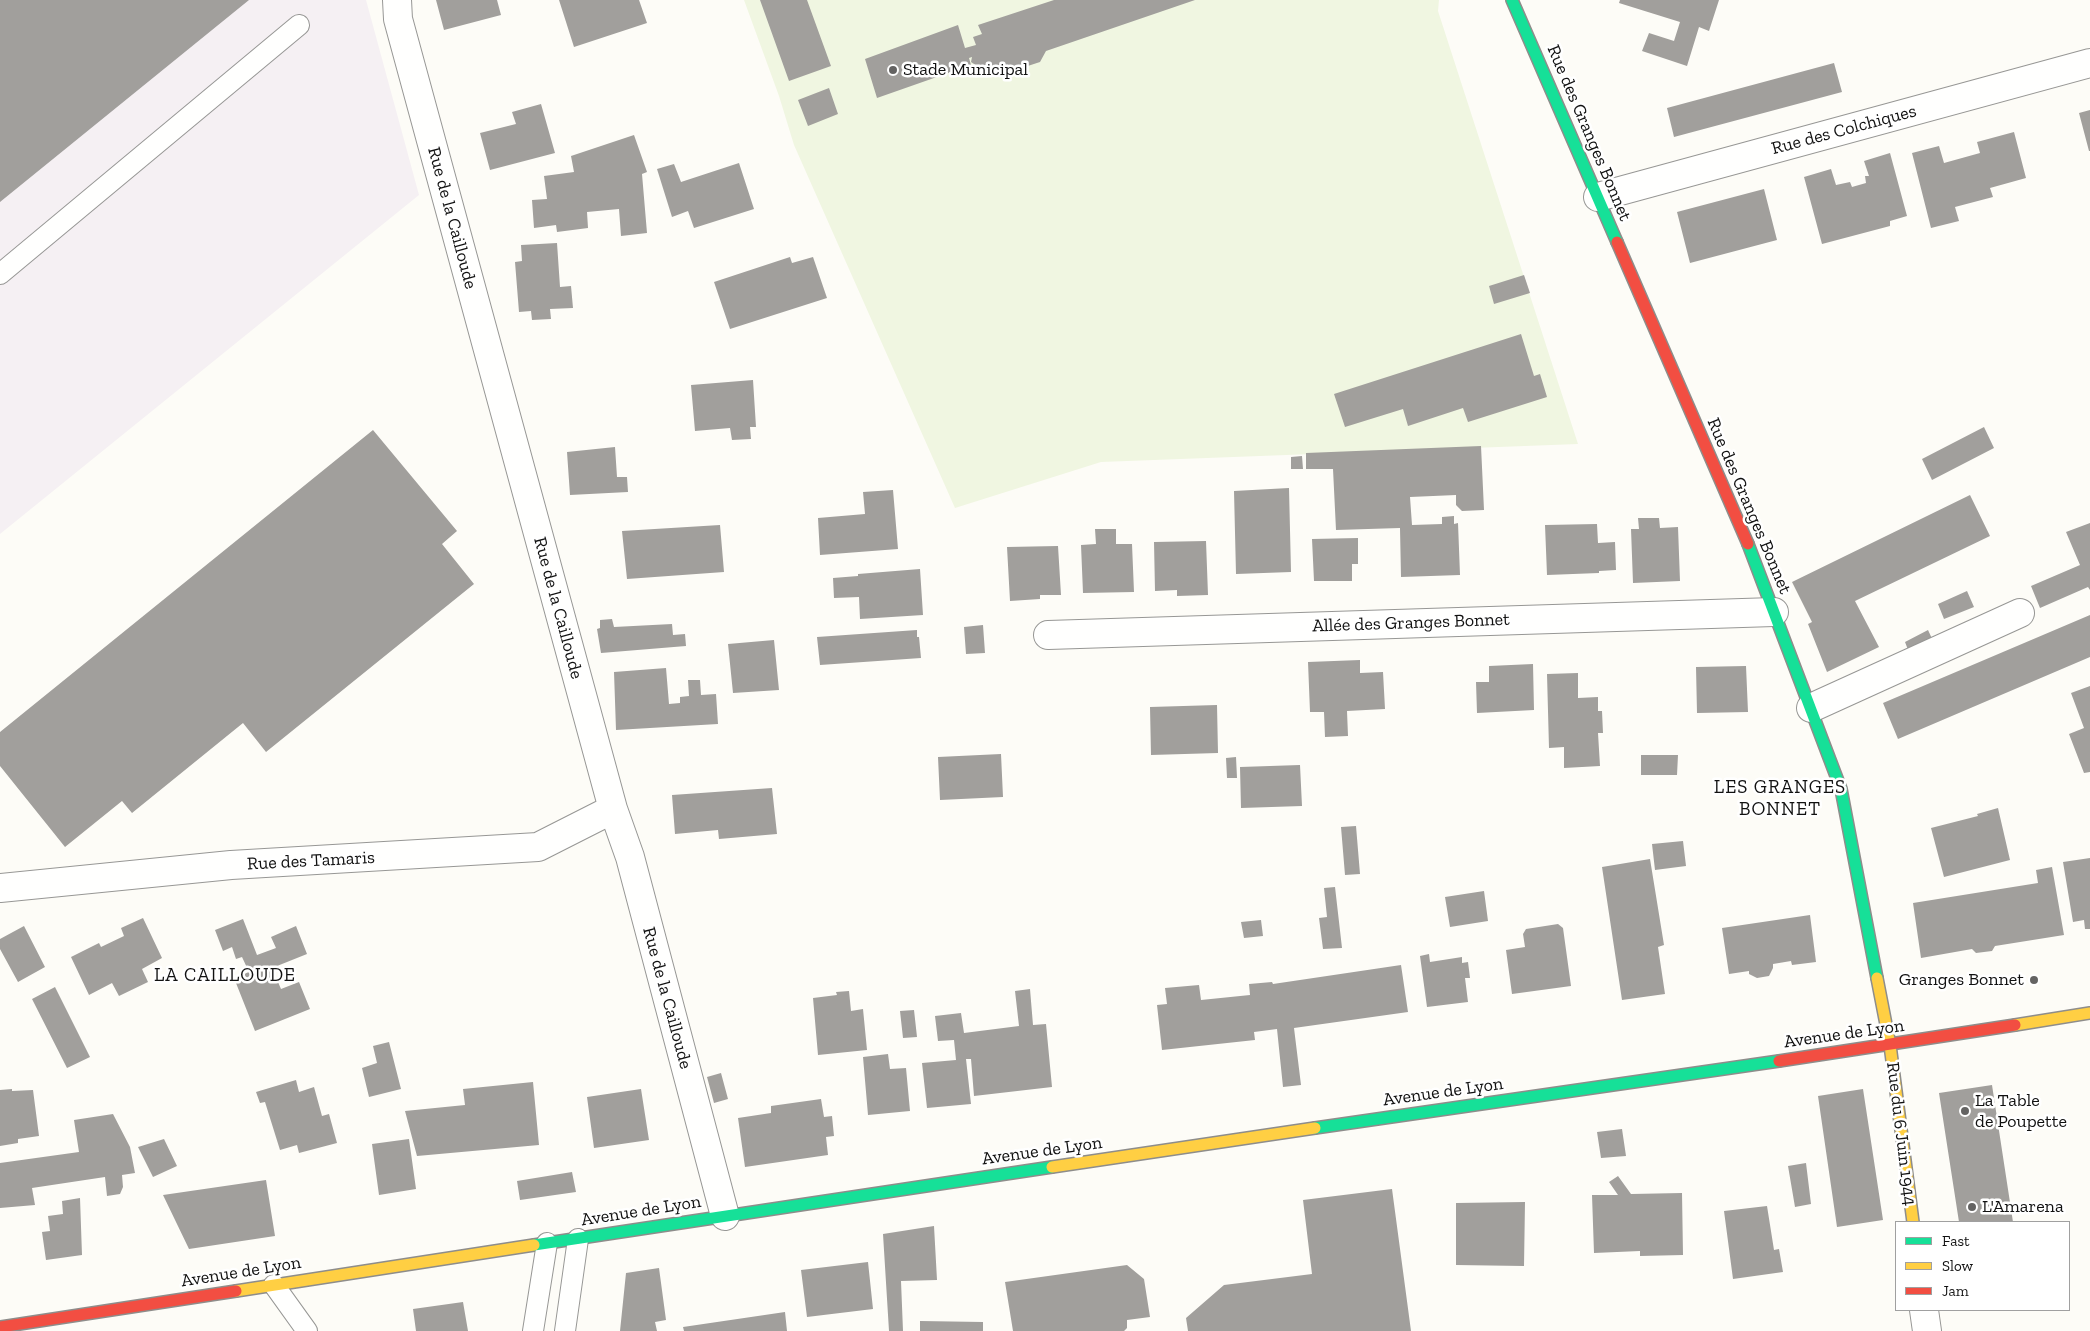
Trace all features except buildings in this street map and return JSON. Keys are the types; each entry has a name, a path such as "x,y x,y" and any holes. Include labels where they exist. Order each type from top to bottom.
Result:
{"main road":[{"name":"Rue des Granges Bonnet","path":"1512,0 1752,553 1841,789 1890,1045"},
{"name":"Avenue de Lyon","path":"0,1327 578,1238 1890,1045 2090,1013"},
{"name":"Rue du 6 Juin 1944","path":"1890,1045 1913,1221"}],"street":[{"name":"Rue de la Cailloude","path":"397,0 398,18 613,809 630,857 725,1216"},
{"name":"Rue des Colchiques","path":"1598,196 2090,63"},
{"name":"Allée des Granges Bonnet","path":"1048,635 1774,612"},
{"path":"1811,708 2020,613"},
{"name":"Rue des Tamaris","path":"0,888 231,866 538,847 613,809"},
{"path":"1924,1311 1927,1331"}],"lane":[{"path":"0,274 299,24"},
{"path":"565,1331 578,1238"},
{"path":"533,1331 547,1243"},
{"path":"274,1285 307,1331"}],"shaded area":[{"path":"0,0 366,0 419,195 0,534"}],"green space":[{"path":"744,0 1439,0 1438,11 1578,444 1101,462 955,508 794,145 779,96"}],"traffic: fast":[{"path":"1512,0 1617,242"},
{"path":"1748,544 1841,789 1877,978"},
{"path":"1315,1128 1779,1061"},
{"path":"534,1245 1052,1167"}],"traffic: slow":[{"path":"1877,978 1890,1045 1913,1221"},
{"path":"2015,1025 2090,1013"},
{"path":"1052,1167 1315,1128"},
{"path":"236,1291 534,1245"}],"traffic: jam":[{"path":"1617,242 1748,544"},
{"path":"1779,1061 2015,1025"},
{"path":"0,1327 236,1291"}],"place":[{"name":"Stade Municipal","path":"893,70"},
{"name":"Granges Bonnet","path":"2034,980"},
{"name":"La Table de Poupette","path":"1965,1111"},
{"name":"L'Amarena","path":"1972,1207"}],"district":[{"name":"LES GRANGES BONNET","path":"1780,799"},
{"name":"LA CAILLOUDE","path":"225,976"}]}
